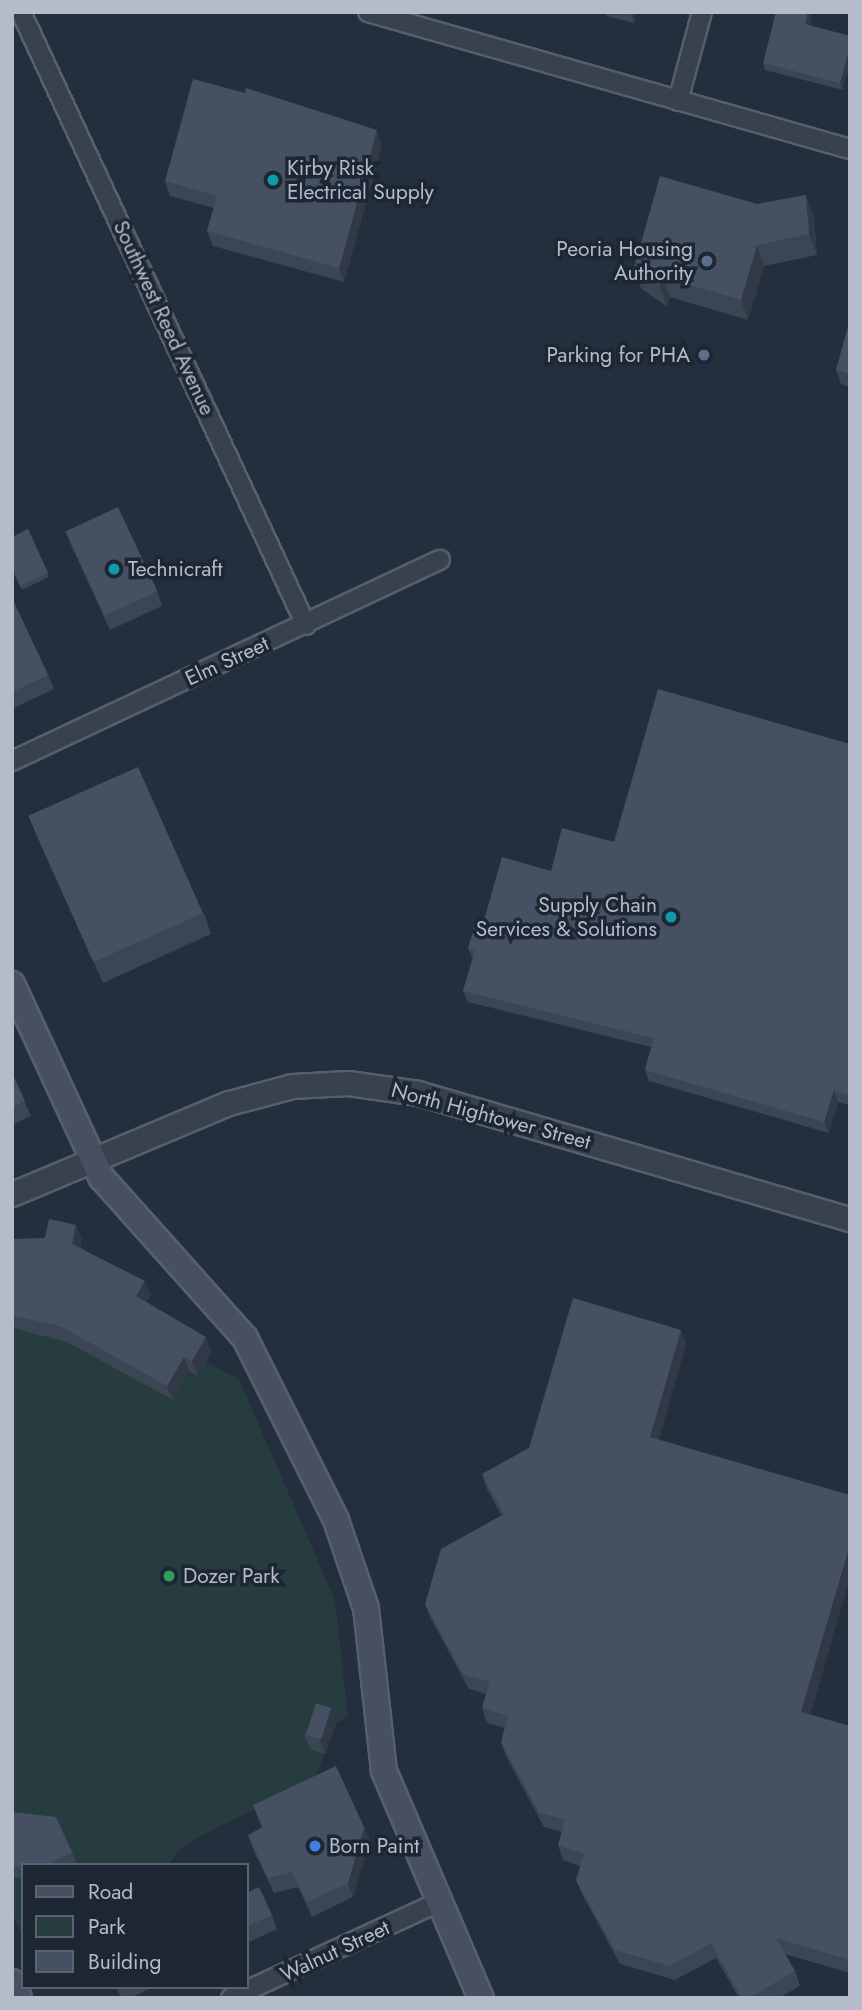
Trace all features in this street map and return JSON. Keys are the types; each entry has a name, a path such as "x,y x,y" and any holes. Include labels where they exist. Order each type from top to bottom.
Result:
{"main road":[{"path":"12,984 92,1157 119,1202 246,1338 336,1520 366,1608 384,1770 481,1998"},
{"path":"12,1982 19,1998"}],"street":[{"name":"Southwest Reed Avenue","path":"21,12 306,625"},
{"path":"368,12 850,149"},
{"path":"678,101 702,12"},
{"name":"Elm Street","path":"12,761 440,560"},
{"name":"North Hightower Street","path":"12,1194 92,1157 263,1092 361,1084 407,1090 850,1219"},
{"name":"Walnut Street","path":"231,1998 439,1902"}],"green space":[{"name":"Dozer Park","path":"12,1252 151,1295 142,1310 211,1352 206,1362 239,1379 335,1600 348,1717 336,1723 315,1780 208,1832 182,1847 170,1863 21,1863 21,1933 12,1914"}],"building":[{"path":"776,12 808,12 805,24 850,36 840,83 763,63"},
{"name":"Kirby Risk Electrical Supply","path":"193,79 245,93 246,88 377,130 339,268 207,231 217,196 165,181"},
{"name":"Peoria Housing Authority","path":"660,176 757,204 806,195 809,234 757,245 741,300 663,277 660,286 634,268"},
{"path":"850,320 850,374 836,370"},
{"name":"Technicraft","path":"118,507 157,591 105,616 65,532"},
{"path":"28,529 48,573 20,586 12,569 12,537"},
{"path":"12,598 48,675 12,692"},
{"name":"Supply Chain Services & Solutions","path":"658,689 850,744 850,1095 834,1090 824,1122 645,1070 654,1038 463,991 475,950 468,948 475,925 482,927 502,857 551,871 562,828 614,842"},
{"path":"138,767 203,913 93,962 28,816"},
{"path":"12,1073 25,1101 12,1108"},
{"path":"49,1219 76,1225 72,1244 145,1281 136,1296 206,1337 192,1361 184,1357 167,1386 62,1327 12,1315 12,1239 45,1238"},
{"path":"573,1298 681,1330 650,1437 850,1495 850,1545 801,1712 850,1726 850,1960 776,1938 795,1971 749,1998 742,1998 711,1943 670,1966 615,1950 576,1880 584,1854 558,1845 565,1820 539,1812 501,1742 508,1716 482,1708 490,1682 463,1674 425,1604 441,1549 504,1514 482,1474 529,1448"},
{"path":"316,1703 331,1708 321,1739 306,1734"},
{"name":"Born Paint","path":"336,1766 364,1827 348,1883 307,1902 292,1872 268,1878 248,1835 263,1827 253,1805"},
{"path":"12,1812 56,1817 72,1852 50,1863 21,1863 21,1867 12,1866"},
{"path":"259,1887 272,1915 248,1926 248,1892"}],"place":[{"name":"Kirby Risk Electrical Supply","path":"273,180"},
{"name":"Peoria Housing Authority","path":"707,261"},
{"name":"Parking for PHA","path":"704,355"},
{"name":"Technicraft","path":"114,569"},
{"name":"Supply Chain Services & Solutions","path":"671,917"},
{"name":"Dozer Park","path":"169,1576"},
{"name":"Born Paint","path":"315,1846"}]}
